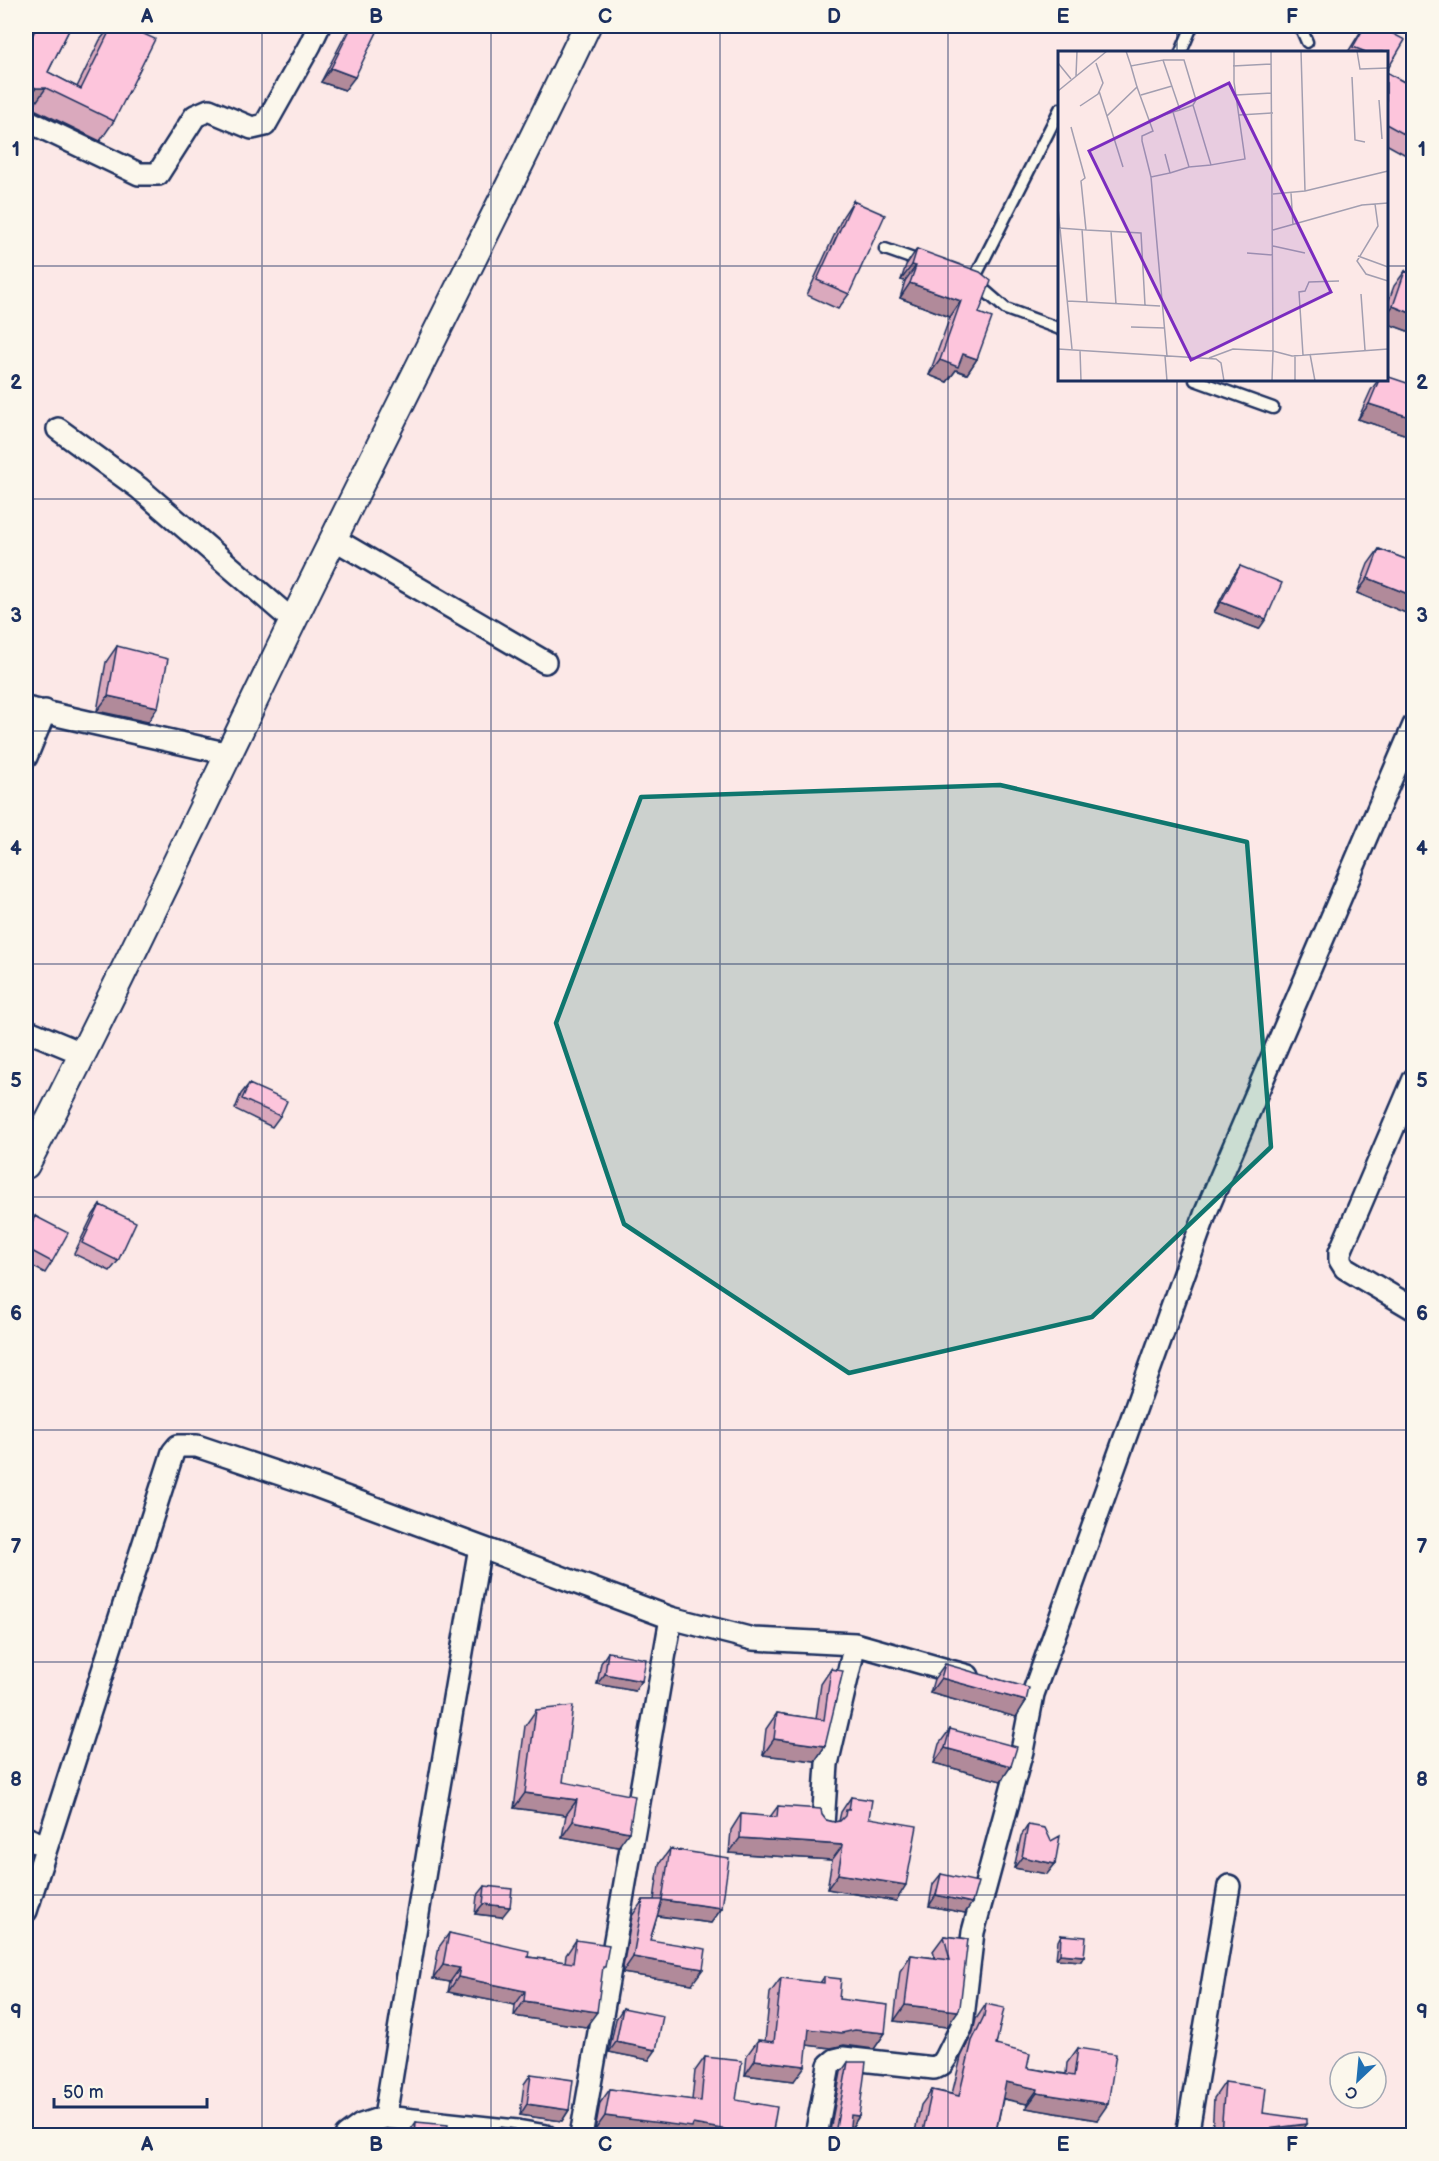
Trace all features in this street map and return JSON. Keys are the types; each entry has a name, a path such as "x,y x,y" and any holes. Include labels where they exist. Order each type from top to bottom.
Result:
{"street":[{"path":"26,120 139,174 158,174 195,116 209,110 252,128 265,125 319,26"},
{"path":"26,1166 84,1054 293,621 587,26"},
{"path":"58,429 139,488 293,621"},
{"path":"334,539 544,663"},
{"path":"26,757 35,709 229,754"},
{"path":"816,2136 829,2065 835,2060 843,2058 934,2068 942,2064 946,2058 962,2026 973,1932 1022,1751 1033,1694 1206,1212 1413,725"},
{"path":"26,1030 84,1054"},
{"path":"1413,1079 1340,1252 1340,1260 1345,1268 1413,1309"},
{"path":"26,1911 173,1452 178,1446 196,1446 303,1481 671,1618 753,1639 855,1644 988,1682"},
{"path":"386,2117 480,1547"},
{"path":"581,2136 671,1618"},
{"path":"823,1825 827,1764 855,1644"},
{"path":"1010,1688 1033,1694"},
{"path":"26,1838 46,1846"},
{"path":"1187,2136 1229,1886"},
{"path":"346,2136 361,2125 386,2117 546,2136"}],"lane":[{"path":"1181,51 1192,26"},
{"path":"1300,26 1307,42"},
{"path":"974,281 1058,111"},
{"path":"885,249 929,265"},
{"path":"962,277 974,281 1006,309 1058,329"},
{"path":"1198,381 1273,408"}],"highlighted area":[{"path":"1000,785 1247,842 1271,1147 1092,1317 849,1373 624,1224 556,1023 641,797"}],"building":[{"path":"37,26 71,26 48,72 81,89 112,26 126,26 155,39 114,121 46,88 36,88 26,83 26,49"},
{"path":"352,26 380,26 355,77 331,68"},
{"path":"1365,26 1378,26 1405,40 1388,69 1388,51 1363,51 1353,47"},
{"path":"1388,73 1413,87 1413,139 1388,125"},
{"path":"853,201 885,215 849,294 817,280"},
{"path":"917,249 980,272 991,281 979,313 992,318 977,359 963,354 958,367 940,360 961,301 910,283 916,266 912,265"},
{"path":"1405,271 1413,274 1413,314 1393,306"},
{"path":"1388,377 1413,385 1413,418 1369,404 1379,381 1388,381"},
{"path":"1379,549 1413,562 1413,596 1368,578"},
{"path":"1240,566 1282,583 1266,619 1221,602"},
{"path":"117,646 168,659 158,707 108,696"},
{"path":"249,1084 287,1101 280,1116 242,1099"},
{"path":"100,1205 136,1222 118,1261 82,1243"},
{"path":"35,1216 68,1233 52,1262 26,1248 26,1235"},
{"path":"608,1652 646,1659 642,1681 605,1674"},
{"path":"945,1664 1029,1688 1026,1701 941,1678"},
{"path":"831,1669 843,1671 825,1746 774,1739 777,1713 824,1720"},
{"path":"573,1706 563,1782 635,1796 629,1832 573,1821 577,1800 525,1793 536,1710"},
{"path":"950,1729 1017,1747 1011,1766 945,1748"},
{"path":"851,1797 872,1800 869,1818 917,1826 906,1885 838,1874 843,1845 740,1838 741,1814 777,1817 778,1806 821,1809 826,1820 834,1822 840,1821 845,1816 846,1810 849,1810"},
{"path":"1028,1825 1045,1828 1051,1841 1060,1836 1055,1864 1022,1857"},
{"path":"670,1849 729,1858 722,1908 662,1900"},
{"path":"941,1874 978,1882 972,1903 936,1895"},
{"path":"485,1886 512,1889 510,1907 483,1904"},
{"path":"643,1900 662,1900 650,1940 706,1949 703,1969 633,1957"},
{"path":"449,1933 529,1951 528,1957 573,1963 576,1940 609,1945 605,1967 603,1967 597,2012 524,2001 525,1991 458,1977 460,1968 443,1965"},
{"path":"1061,1935 1086,1937 1084,1956 1060,1954"},
{"path":"944,1936 968,1939 958,2011 905,2005 911,1955 950,1960"},
{"path":"824,1977 841,1979 839,1999 888,2005 885,2033 855,2030 842,2033 809,2029 805,2066 755,2060 758,2040 774,2042 781,1978 824,1983"},
{"path":"986,2004 1004,2008 996,2045 1030,2054 1027,2068 1074,2076 1078,2048 1116,2054 1108,2104 1037,2093 1038,2089 1006,2082 995,2136 922,2136 932,2090 959,2096 972,2041 984,2016"},
{"path":"623,2008 663,2016 656,2050 616,2042"},
{"path":"705,2057 742,2061 736,2100 777,2107 772,2136 693,2124 692,2127 605,2116 610,2089 701,2101"},
{"path":"848,2062 866,2062 859,2116 851,2115 849,2136 830,2136 836,2128"},
{"path":"531,2074 573,2080 569,2110 527,2104"},
{"path":"1225,2082 1266,2088 1263,2113 1306,2119 1306,2124 1260,2130 1260,2136 1232,2136 1221,2133"},
{"path":"416,2122 448,2125 447,2136 415,2136"},
{"path":"500,2127 515,2129 516,2136 499,2136"}]}
